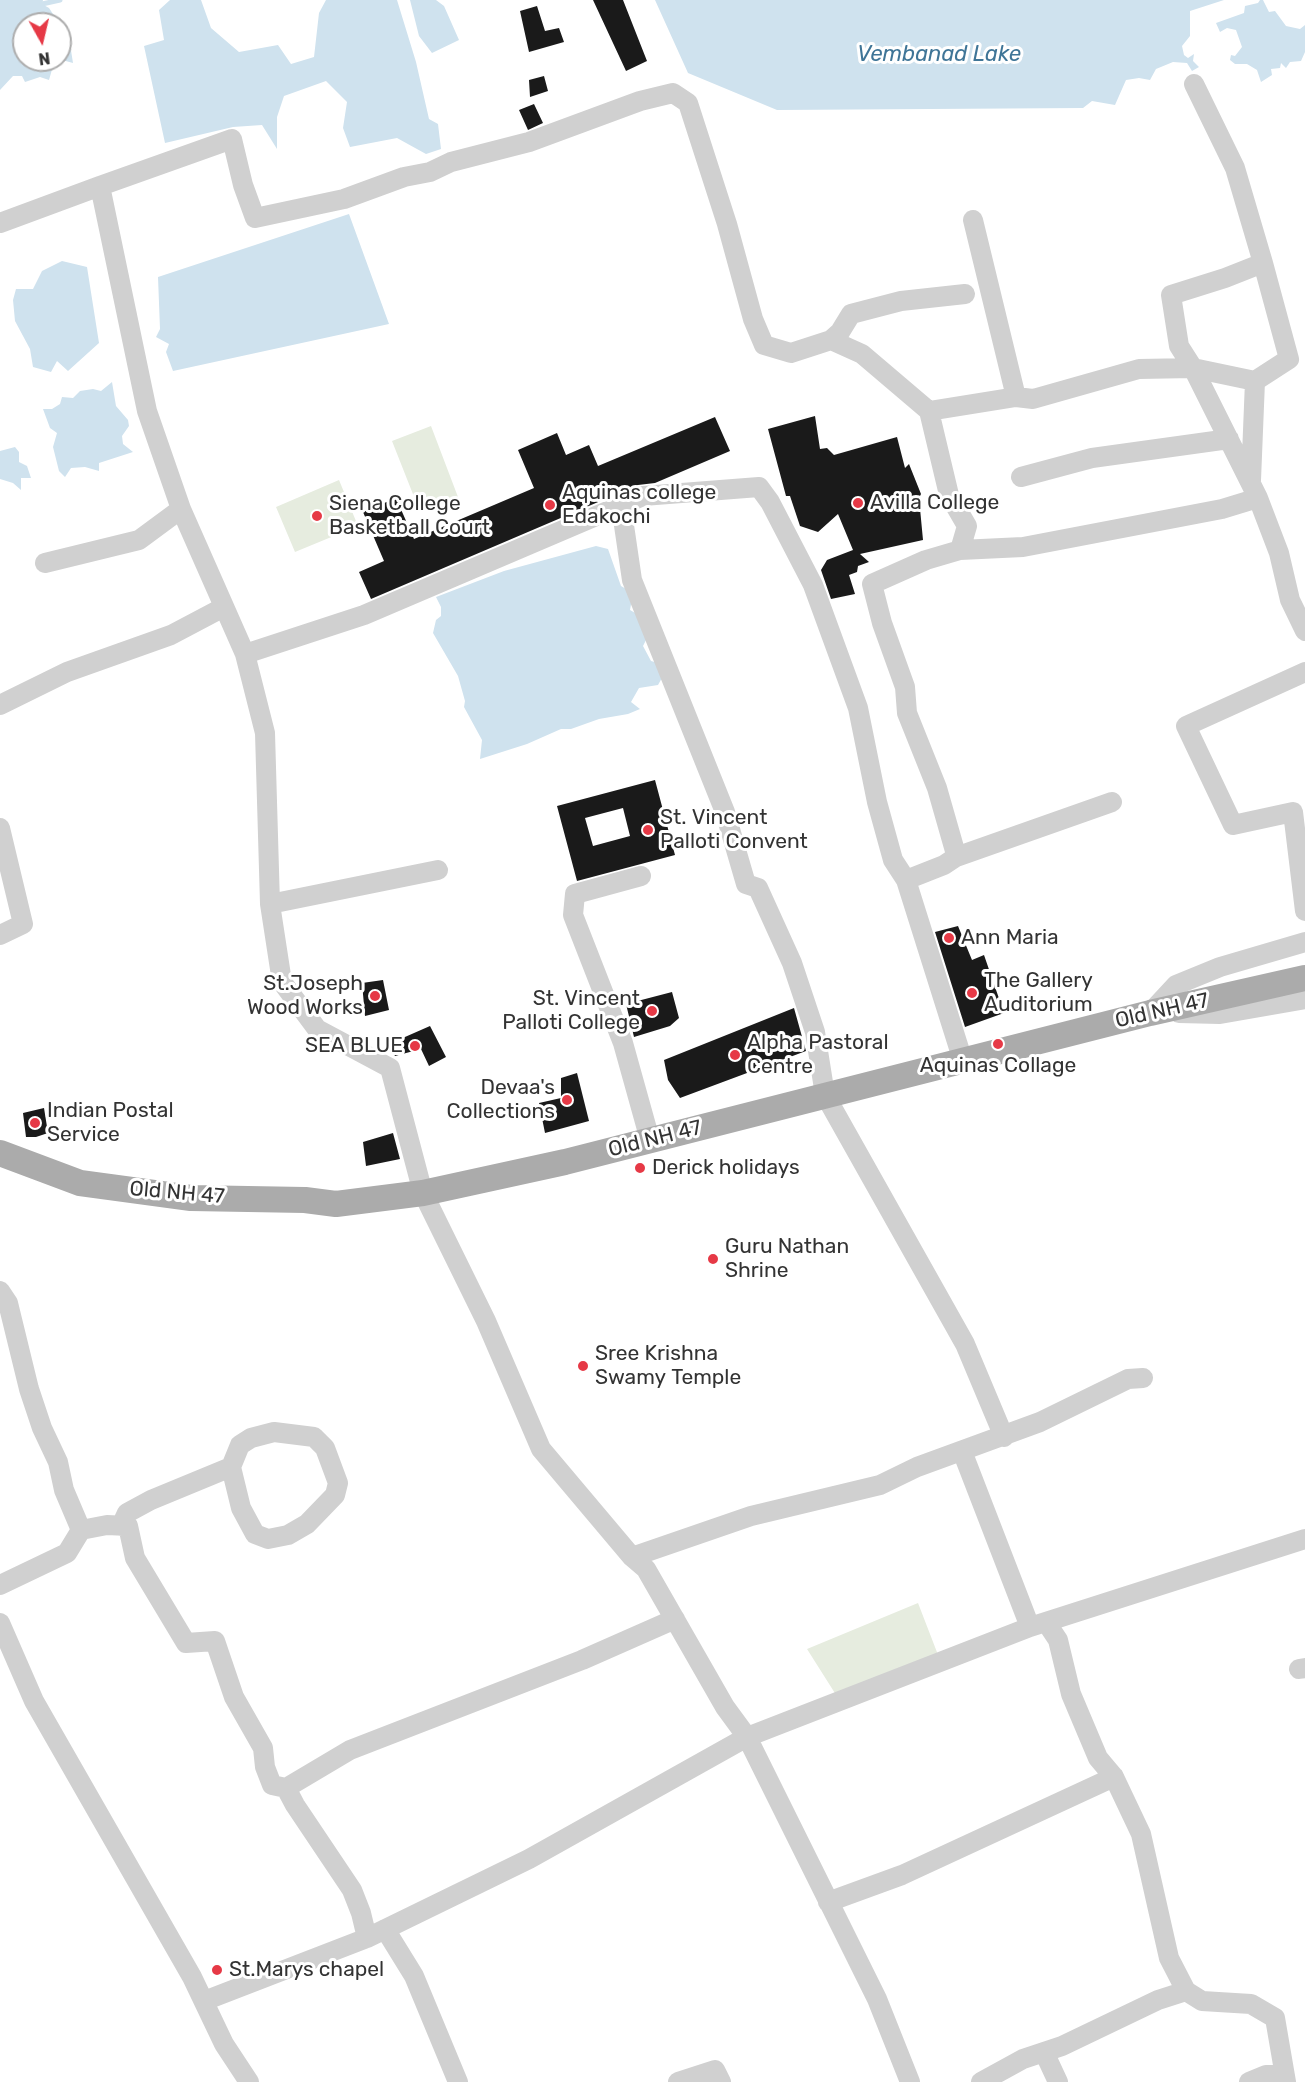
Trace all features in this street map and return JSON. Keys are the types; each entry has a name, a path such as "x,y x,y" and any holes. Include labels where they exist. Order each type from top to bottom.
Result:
{"main road":[{"name":"Old NH 47","path":"0,1153 80,1183 191,1198 305,1200 336,1204 423,1193 650,1140 1150,1013 1305,978"}],"street":[{"path":"929,411 1016,397 1032,399 1139,369 1193,369 1255,381 1289,359 1235,168 1194,84"},
{"path":"0,223 232,139 243,185 255,218 284,213 344,199 404,177 430,172 451,162 529,142 640,101 673,93 688,103 700,136 742,271 753,319 764,345 790,353 831,340 840,332 851,314 901,301 965,294"},
{"path":"100,186 147,411 181,509 245,654 265,733 270,904 282,982 317,1029 390,1068 423,1193 486,1321 541,1449 632,1557 646,1569 725,1707 747,1737 877,1999 910,2082"},
{"path":"973,220 1016,397"},
{"path":"1263,263 1171,295 1179,346 1193,369 1254,491 1279,553 1290,600 1305,631"},
{"path":"831,340 862,354 929,411 949,495 968,526 960,550"},
{"path":"1254,491 1255,381"},
{"path":"1021,477 1092,458 1229,439"},
{"path":"245,654 364,615 643,496 759,487 813,585 858,708 877,802 893,860 906,880 963,1060"},
{"path":"956,857 937,788 907,713 905,687 882,623 872,584 926,560 960,550 1034,545 1222,509 1254,491"},
{"path":"621,505 632,580 725,812 746,884 758,888 792,963 815,1032 825,1095 965,1344 1004,1437"},
{"path":"45,563 140,540 181,509"},
{"path":"0,705 66,672 171,635 224,607"},
{"path":"1305,672 1186,726 1233,825 1293,812 1305,911"},
{"path":"906,880 944,865 956,857 1112,802"},
{"path":"0,828 23,924 0,935"},
{"path":"270,904 438,870"},
{"path":"641,876 575,894 573,915 623,1043 650,1140"},
{"path":"1150,1013 1176,985 1220,967 1305,942"},
{"path":"1150,1013 1220,1014 1305,999"},
{"path":"0,1291 8,1303 28,1389 42,1428 58,1462 64,1490 81,1530"},
{"path":"632,1557 751,1516 880,1485 917,1467 1004,1437 1128,1379 1143,1377"},
{"path":"121,1526 128,1513 151,1500 231,1467 240,1445 251,1438 274,1432 314,1437 326,1448 338,1483 335,1495 307,1524 288,1535 268,1539 255,1534 244,1514 231,1467"},
{"path":"962,1451 1038,1624 1058,1640 1071,1694 1098,1758 1114,1777 1142,1834 1169,1958 1186,1991 1202,2001 1251,2004 1275,2018 1286,2078 1266,2075 1249,2082"},
{"path":"0,1585 68,1553 81,1530 107,1525 128,1526 135,1558 186,1643 215,1641 234,1697 245,1711 263,1748 265,1767 272,1785 286,1788 350,1750 675,1619"},
{"path":"204,2001 367,1938 529,1859 747,1737 1038,1624 1201,1570 1305,1539"},
{"path":"0,1623 34,1701 204,2001 224,2044 249,2082"},
{"path":"828,1902 902,1875 1114,1777"},
{"path":"286,1788 352,1890 367,1938"},
{"path":"385,1929 414,1976 458,2082"},
{"path":"981,2082 1023,2059 1129,2016 1158,2000 1186,1991"},
{"path":"1044,2052 1058,2082"},
{"path":"678,2082 715,2070 721,2082"}],"shaded area":[{"path":"431,426 458,497 420,512 392,441"},
{"name":"Siena College Basketball Court","path":"339,480 358,526 295,552 276,507"},
{"path":"918,1603 940,1660 838,1698 807,1649"}],"water":[{"path":"0,0 43,0 42,4 52,12 12,12 12,72 51,72 49,80 40,77 25,82 22,76 13,76 0,90"},
{"path":"170,0 201,0 211,28 239,52 278,45 291,64 314,57 319,13 326,0 397,0 416,62 429,119 438,124 441,149 426,154 397,138 350,147 343,128 347,102 326,81 284,96 277,117 277,149 262,125 233,127 165,143 144,46 164,40 159,10"},
{"path":"410,0 436,0 444,6 459,40 432,53 419,36"},
{"name":"Vembanad Lake","path":"655,0 1224,0 1190,11 1190,36 1182,46 1184,55 1188,58 1194,54 1193,61 1199,67 1192,71 1187,63 1173,62 1156,69 1150,80 1139,78 1126,80 1115,105 1092,101 1083,108 777,110 688,73"},
{"path":"1263,0 1269,12 1275,11 1286,26 1300,29 1305,25 1305,52 1301,61 1290,62 1286,68 1281,63 1280,68 1271,69 1272,75 1261,82 1257,70 1247,64 1235,64 1230,60 1231,55 1235,56 1242,47 1236,30 1227,28 1220,32 1216,23 1244,13 1245,6 1258,3"},
{"path":"349,214 389,324 173,371 166,352 169,344 156,337 160,329 158,277"},
{"path":"62,261 87,267 99,343 68,371 57,361 51,372 33,367 30,349 15,321 13,300 16,289 33,289 42,271"},
{"path":"112,382 116,406 128,420 129,426 122,436 123,444 133,452 99,463 99,471 85,467 71,468 65,477 59,471 53,447 57,433 50,428 43,409 52,409 60,404 62,397 73,398 80,391 93,389 101,391"},
{"path":"15,447 19,452 19,462 27,466 31,478 21,478 21,490 13,483 0,479 0,451"},
{"path":"596,546 608,549 621,586 633,593 630,610 637,614 648,636 643,646 651,661 662,664 663,676 658,685 639,688 631,702 640,709 628,714 599,719 571,729 561,729 527,744 480,759 482,740 464,707 465,701 458,676 433,633 436,620 441,616 441,607 436,597 504,571"}],"building":[{"path":"593,0 623,0 647,61 626,71"},
{"path":"537,6 545,31 559,28 564,42 529,52 520,11"},
{"path":"544,76 548,91 530,97 529,80"},
{"path":"534,104 543,123 528,130 519,110"},
{"name":"Avilla College","path":"815,416 820,449 827,448 834,455 897,437 905,468 909,464 921,494 919,498 923,540 860,554 869,562 858,566 857,572 849,575 855,594 831,599 821,570 827,560 853,550 838,514 818,532 800,526 790,496 786,496 768,429"},
{"name":"Aquinas college Edakochi","path":"715,417 730,451 655,483 638,485 371,599 359,572 384,561 363,512 396,498 414,539 534,488 518,450 557,433 566,455 589,445 598,466"},
{"name":"St. Vincent Palloti Convent","path":"655,780 675,855 577,881 557,806","holes":["623,808 630,836 593,846 585,818"]},
{"name":"The Gallery Auditorium","path":"958,926 972,960 984,955 1004,1013 965,1027 935,932"},
{"name":"St.Joseph Wood Works","path":"383,980 389,1010 365,1016 362,983"},
{"name":"St. Vincent Palloti College","path":"672,992 679,1018 670,1026 634,1037 626,1004"},
{"name":"Alpha Pastoral Centre","path":"794,1008 806,1051 680,1098 668,1080 664,1060"},
{"name":"SEA BLUE","path":"430,1026 446,1057 429,1066 421,1049 395,1056 389,1044"},
{"name":"Devaa's Collections","path":"577,1073 589,1121 545,1133 539,1103 561,1098 561,1078"},
{"name":"Indian Postal Service","path":"44,1108 48,1133 26,1137 23,1113"},
{"path":"393,1133 400,1159 366,1166 363,1142"}],"waterway":[{"path":"42,4 60,0"}],"place":[{"name":"Avilla College","path":"858,503"},
{"name":"Aquinas college Edakochi","path":"550,505"},
{"name":"Siena College Basketball Court","path":"317,516"},
{"name":"St. Vincent Palloti Convent","path":"648,830"},
{"name":"Ann Maria","path":"949,938"},
{"name":"The Gallery Auditorium","path":"972,993"},
{"name":"St.Joseph Wood Works","path":"375,996"},
{"name":"St. Vincent Palloti College","path":"652,1011"},
{"name":"Aquinas Collage","path":"998,1044"},
{"name":"SEA BLUE","path":"415,1046"},
{"name":"Alpha Pastoral Centre","path":"735,1055"},
{"name":"Devaa's Collections","path":"567,1100"},
{"name":"Indian Postal Service","path":"35,1123"},
{"name":"Derick holidays","path":"640,1168"},
{"name":"Guru Nathan Shrine","path":"713,1259"},
{"name":"Sree Krishna Swamy Temple","path":"583,1366"},
{"name":"St.Marys chapel","path":"217,1970"}]}
